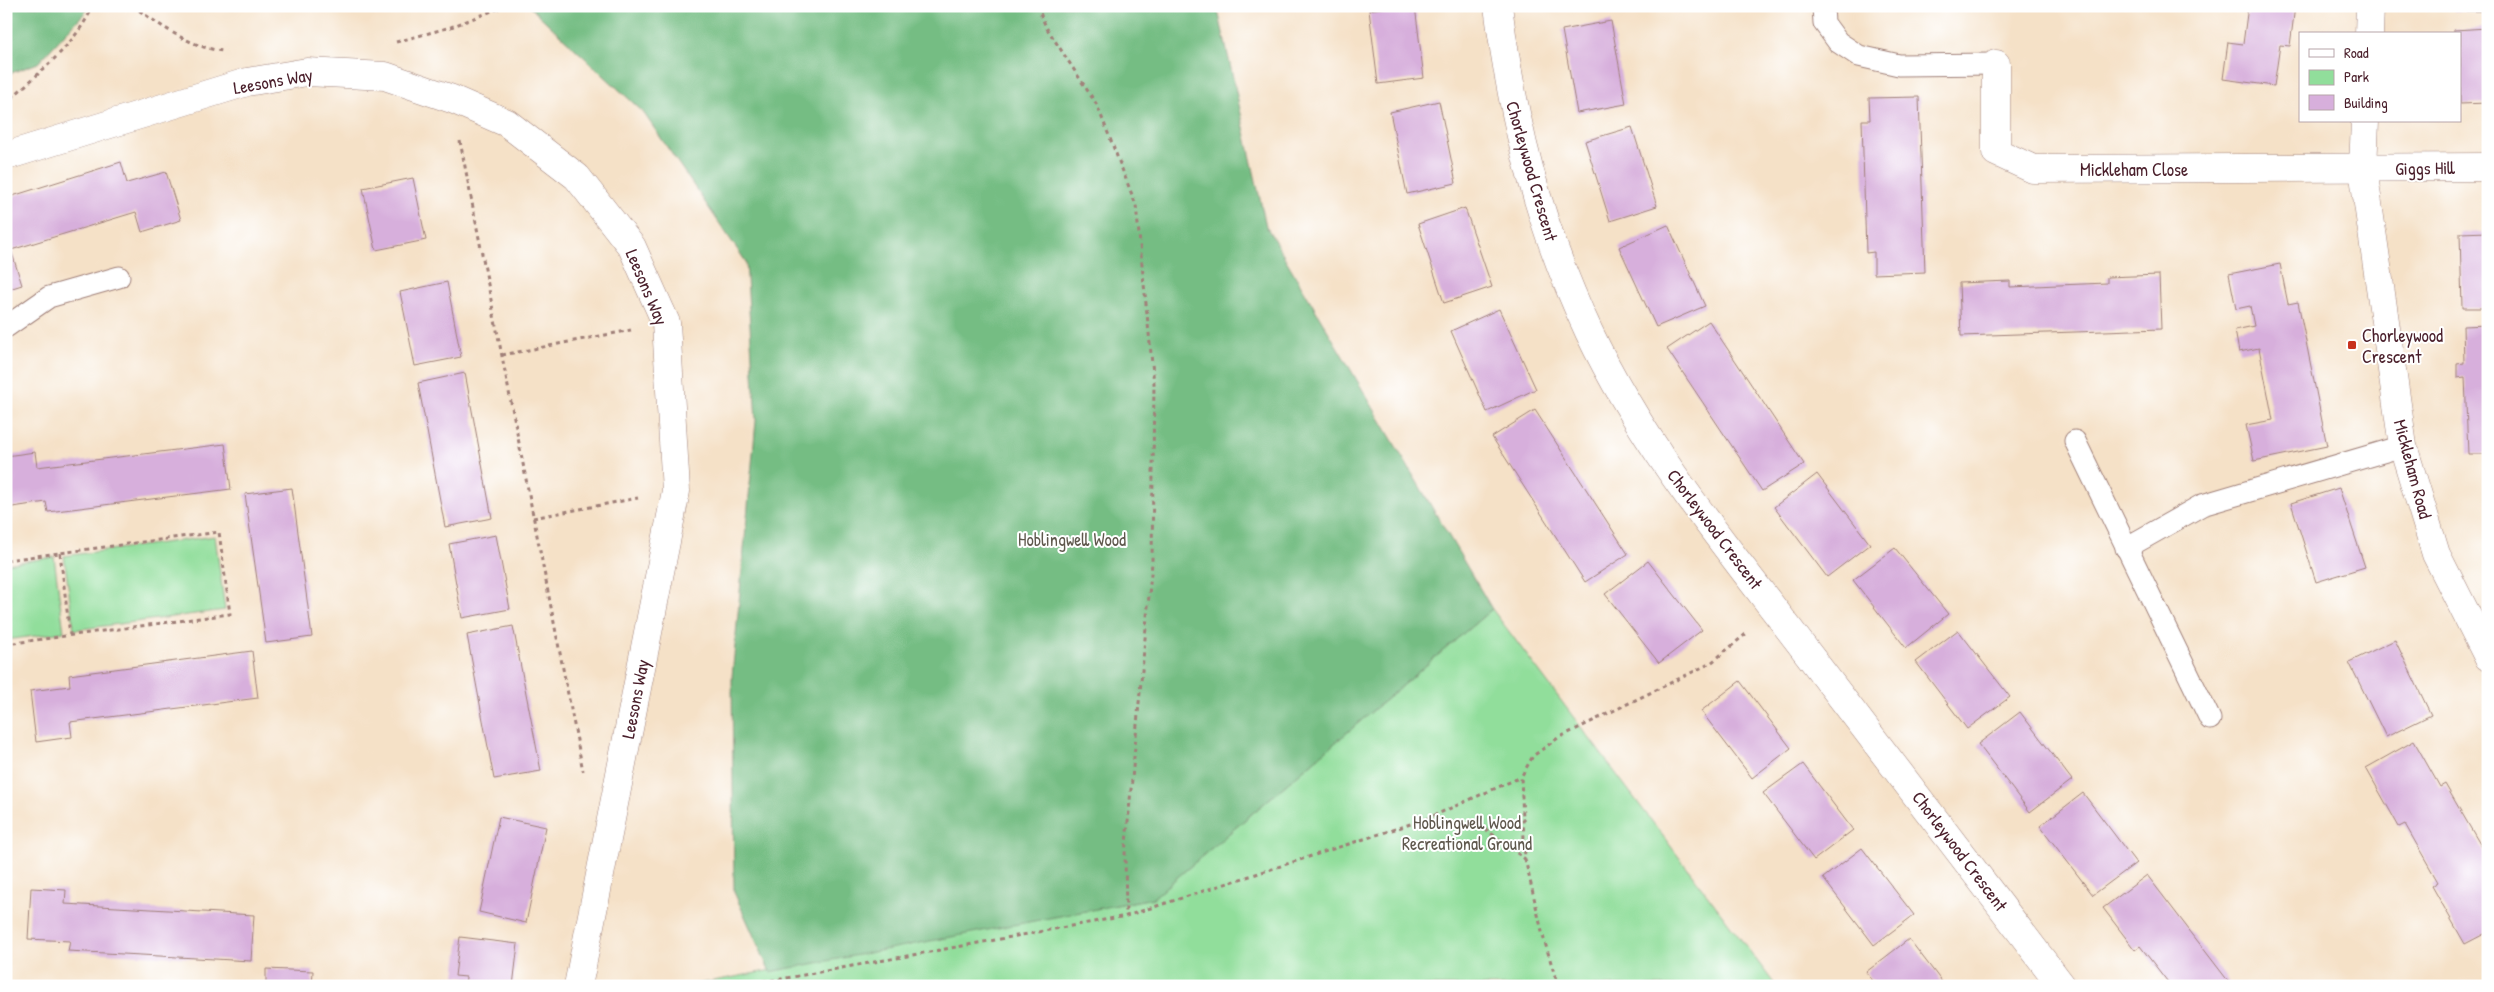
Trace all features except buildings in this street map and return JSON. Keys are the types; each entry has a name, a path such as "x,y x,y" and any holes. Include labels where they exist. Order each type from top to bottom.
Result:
{"street":[{"name":"Chorleywood Crescent","path":"1498,6 1516,124 1544,223 1589,332 1632,414 1676,478 1775,611 2062,986"},
{"path":"2369,32 2370,6"},
{"name":"Mickleham Close","path":"1996,64 1996,152 2033,169 2363,169"},
{"name":"Leesons Way","path":"6,156 247,82 307,72 385,76 452,99 507,124 577,178 632,247 666,323 676,491 578,986"},
{"name":"Mickleham Road","path":"2365,122 2363,169 2403,446 2436,554 2488,657"},
{"name":"Giggs Hill","path":"2363,169 2488,167"}],"lane":[{"path":"1823,6 1824,24 1838,42 1859,56 1899,65 1996,64"},
{"path":"6,327 49,297 119,277"},
{"path":"2075,441 2210,719"},
{"path":"2126,548 2202,505 2403,446"}],"path":[{"path":"6,103 55,58 85,23 93,6"},
{"path":"133,6 157,23 209,50 228,51"},
{"path":"392,42 452,26 505,6"},
{"path":"1037,6 1046,27 1097,105 1136,205 1154,383 1152,563 1125,854 1126,916"},
{"path":"452,99 583,772"},
{"path":"502,355 666,323"},
{"path":"534,518 676,491"},
{"path":"6,560 219,532 230,614 6,644"},
{"path":"60,553 70,635"},
{"path":"1558,986 1543,936 1525,859 1521,776 1533,756 1558,738 1711,662 1775,611"},
{"path":"707,986 776,980 1126,916 1426,819 1521,776"},
{"path":"1426,819 1484,828 1525,859"},
{"path":"6,986 11,986"}],"green space":[{"path":"6,6 91,6 38,63 6,75"},
{"name":"Hoblingwell Wood","path":"529,6 1217,6 1266,226 1492,609 1153,898 770,972 734,892 732,677 756,421 746,262 643,112"},
{"path":"215,536 225,610 74,630 64,556"},
{"path":"54,557 64,632 6,640 6,564"},
{"name":"Hoblingwell Wood Recreational Ground","path":"1492,609 1776,986 687,986 1153,898"}],"place":[{"name":"Chorleywood Crescent","path":"2352,345"}]}
